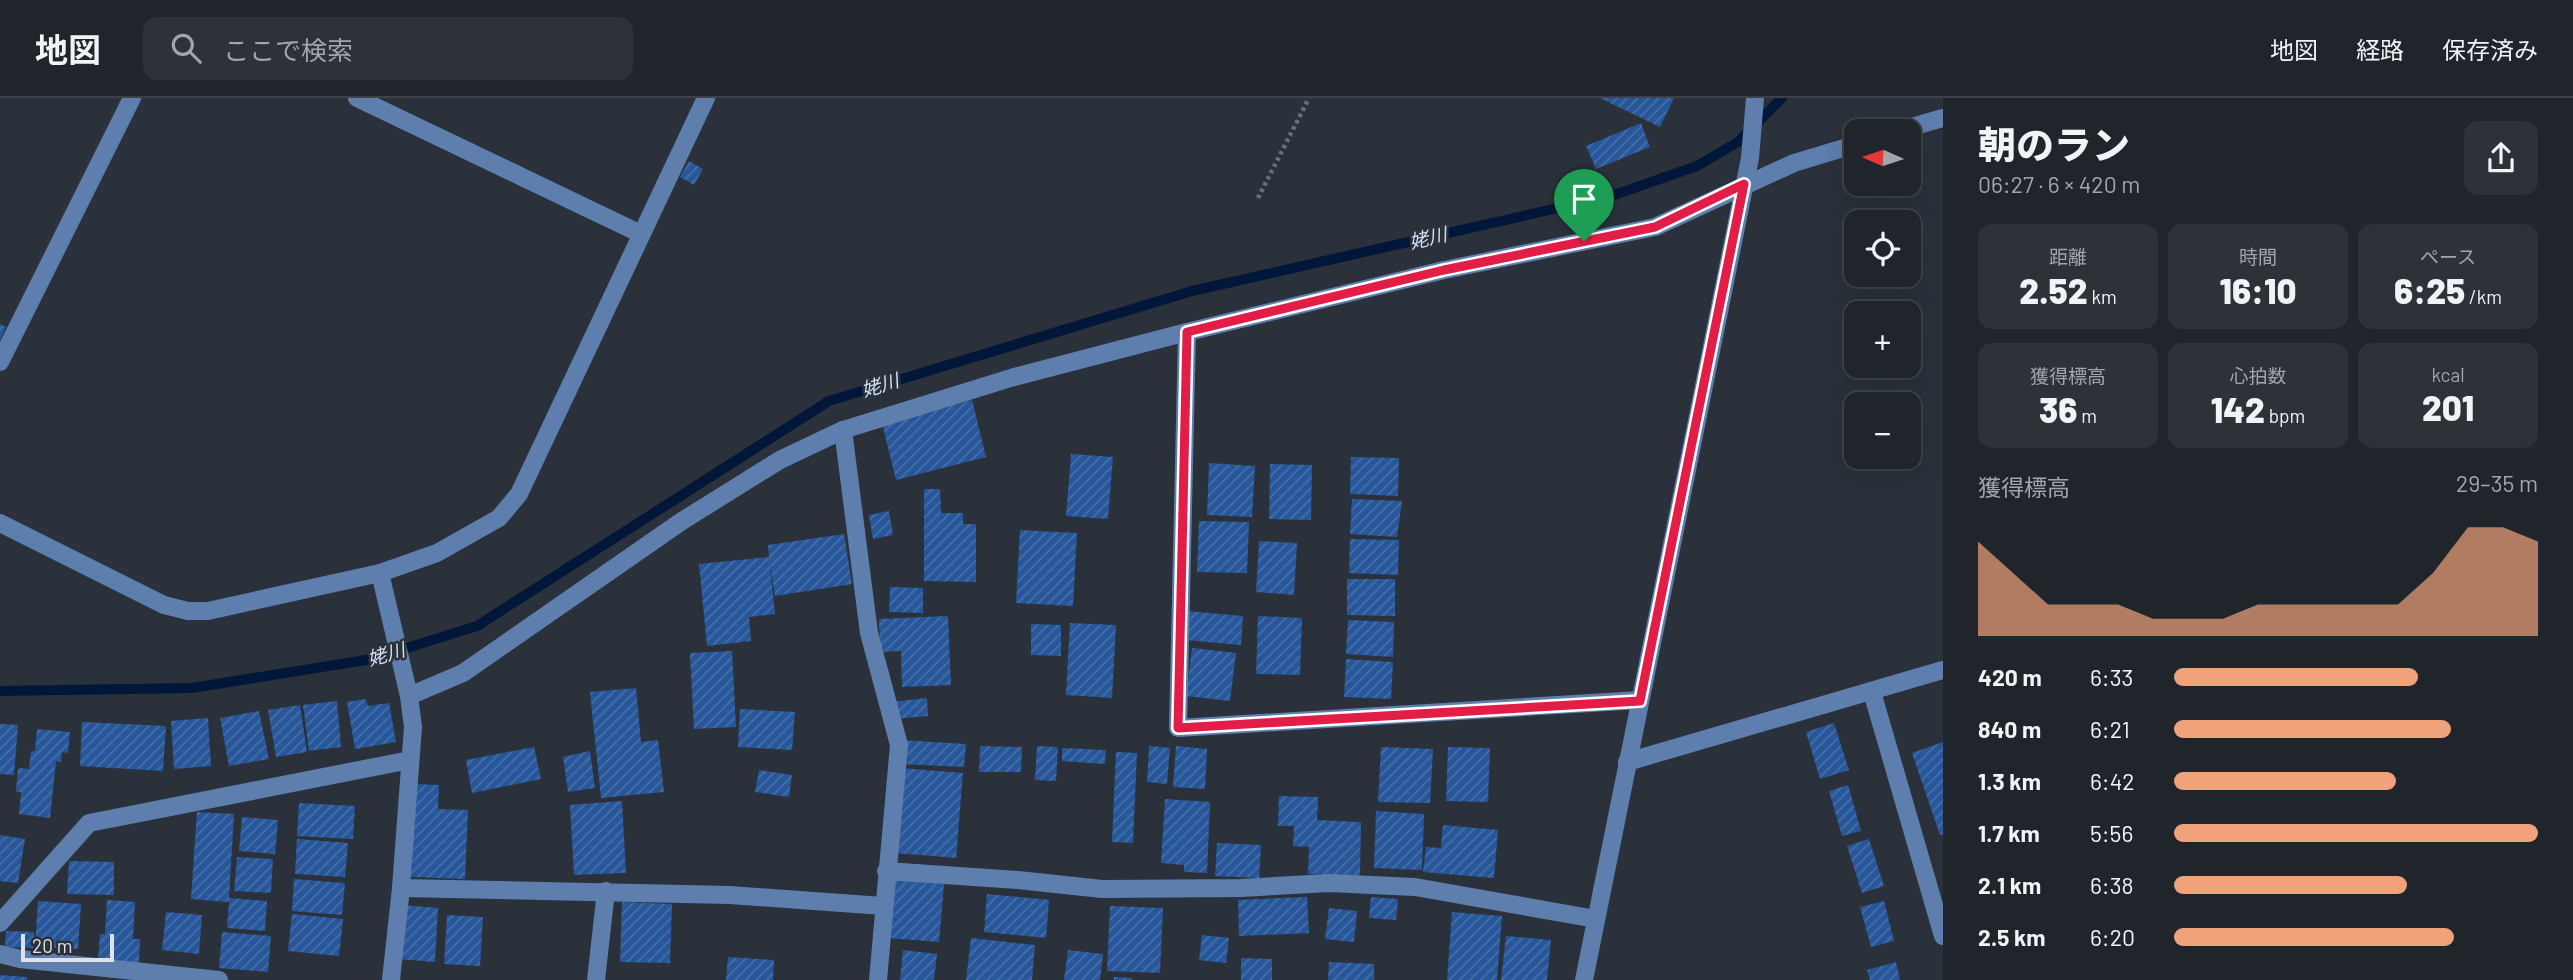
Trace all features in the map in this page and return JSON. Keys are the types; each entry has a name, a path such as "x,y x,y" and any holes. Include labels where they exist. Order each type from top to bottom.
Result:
{"street":[{"path":"0,362 132,98"},
{"path":"357,98 641,234"},
{"path":"0,523 164,605 188,611 208,611 380,573 437,553 499,517 519,494 706,98"},
{"path":"1584,980 1750,158 1755,98"},
{"path":"1922,124 1943,118"},
{"path":"408,690 463,673 682,521 780,460 843,430 1014,377 1187,332 1444,270 1655,227 1794,163 1844,148"},
{"path":"1187,332 1178,728 1640,701"},
{"path":"843,430 869,634 899,745 878,980"},
{"path":"380,573 408,690 413,727 391,980"},
{"path":"1627,762 1943,670"},
{"path":"1872,692 1943,936"},
{"path":"0,923 89,823 410,760"},
{"path":"886,871 1102,889 1241,888 1329,883 1415,887 1596,919"},
{"path":"401,888 730,895 883,906"},
{"path":"596,980 606,891"},
{"path":"0,954 20,959 219,980"}],"path":[{"path":"1258,198 1309,98"}],"building":[{"path":"1600,98 1674,98 1660,127"},
{"path":"1641,123 1650,147 1596,169 1586,146"},
{"path":"689,161 703,169 694,185 680,177"},
{"path":"0,324 6,327 0,340"},
{"path":"972,400 986,457 896,480 882,423"},
{"path":"1071,454 1113,457 1108,519 1066,516"},
{"path":"1351,457 1399,458 1398,496 1350,494"},
{"path":"1209,463 1255,466 1252,517 1207,515"},
{"path":"1270,464 1312,465 1311,520 1269,519"},
{"path":"924,489 940,489 941,513 963,513 963,524 976,524 976,582 924,581"},
{"path":"1352,499 1402,501 1397,537 1350,534"},
{"path":"889,511 893,535 873,539 869,515"},
{"path":"1199,521 1249,522 1247,573 1197,572"},
{"path":"1020,530 1077,533 1073,606 1016,603"},
{"path":"844,534 852,584 775,596 770,565 775,614 749,617 751,641 707,646 699,564 769,557 768,545"},
{"path":"1350,539 1399,540 1398,575 1349,573"},
{"path":"1259,541 1297,543 1294,595 1256,592"},
{"path":"1347,579 1395,579 1395,616 1347,615"},
{"path":"890,587 923,588 923,613 889,612"},
{"path":"1188,611 1243,616 1241,645 1186,640"},
{"path":"948,616 951,685 902,687 901,651 880,652 879,619"},
{"path":"1258,616 1302,618 1300,675 1256,674"},
{"path":"1348,620 1394,622 1393,657 1346,654"},
{"path":"1070,623 1116,625 1112,698 1066,695"},
{"path":"1031,624 1061,625 1061,656 1031,655"},
{"path":"1192,648 1236,653 1230,701 1186,696"},
{"path":"732,651 736,727 694,729 690,653"},
{"path":"1346,659 1393,662 1391,699 1344,697"},
{"path":"636,688 641,742 658,740 664,792 601,798 590,692"},
{"path":"927,698 928,716 894,719 892,702"},
{"path":"365,699 368,706 389,703 396,742 355,749 347,702"},
{"path":"337,701 341,747 309,751 303,705"},
{"path":"300,705 307,752 276,757 268,710"},
{"path":"740,709 795,712 792,750 738,747"},
{"path":"259,711 269,759 229,766 220,718"},
{"path":"208,718 211,766 174,769 171,721"},
{"path":"82,722 166,726 163,771 80,766"},
{"path":"1834,723 1849,770 1820,779 1806,732"},
{"path":"0,724 18,725 14,775 0,774"},
{"path":"37,729 70,732 68,753 62,752 61,762 56,761 50,818 19,814 21,792 16,792 18,768 29,769 31,751 35,751"},
{"path":"901,740 966,744 964,767 900,764"},
{"path":"1943,742 1943,834 1940,835 1912,753"},
{"path":"980,746 1022,747 1021,772 979,772"},
{"path":"1037,746 1058,747 1056,781 1035,780"},
{"path":"1149,746 1170,748 1167,784 1147,782"},
{"path":"1176,746 1207,749 1205,789 1173,787"},
{"path":"534,747 541,779 472,793 466,760"},
{"path":"1381,747 1433,749 1430,803 1378,802"},
{"path":"1448,747 1490,748 1488,802 1446,801"},
{"path":"1062,748 1106,750 1105,764 1062,761"},
{"path":"590,751 595,788 568,792 563,757"},
{"path":"1116,752 1137,753 1133,843 1112,842"},
{"path":"902,768 963,773 956,858 895,853"},
{"path":"759,770 792,775 789,797 755,792"},
{"path":"414,784 439,785 438,809 468,810 465,879 411,877"},
{"path":"1848,785 1861,831 1842,836 1829,791"},
{"path":"1279,796 1318,797 1317,820 1361,822 1360,876 1308,874 1309,847 1293,846 1294,826 1278,826"},
{"path":"1165,799 1210,802 1207,873 1184,872 1184,865 1161,863"},
{"path":"622,801 626,873 574,875 570,805"},
{"path":"299,803 355,806 353,839 297,836"},
{"path":"1376,811 1424,814 1422,870 1374,868"},
{"path":"197,812 234,814 229,898 267,901 265,931 227,928 229,902 191,899"},
{"path":"242,817 278,820 275,854 239,851"},
{"path":"1443,825 1498,830 1494,878 1423,872 1426,847 1441,848"},
{"path":"0,835 25,839 18,883 0,881"},
{"path":"297,839 348,843 345,877 295,874"},
{"path":"1869,839 1884,886 1862,893 1847,846"},
{"path":"1217,843 1261,845 1259,878 1215,876"},
{"path":"237,857 273,859 271,893 234,891"},
{"path":"69,861 114,862 114,895 67,894"},
{"path":"294,879 345,883 342,915 292,911"},
{"path":"893,879 944,884 939,942 888,938"},
{"path":"987,894 1049,900 1046,938 984,932"},
{"path":"1307,897 1309,933 1239,936 1238,900"},
{"path":"1371,897 1398,899 1396,920 1369,918"},
{"path":"107,900 135,902 133,939 140,939 139,963 98,961 100,934 105,934"},
{"path":"38,901 81,904 78,949 35,947"},
{"path":"1884,901 1894,941 1871,947 1860,907"},
{"path":"622,902 672,904 670,963 620,962"},
{"path":"401,905 438,908 435,962 398,959"},
{"path":"1110,906 1163,908 1160,973 1107,971"},
{"path":"1329,908 1357,911 1354,942 1325,939"},
{"path":"166,912 202,915 199,954 162,950"},
{"path":"1452,912 1502,916 1497,980 1447,980"},
{"path":"292,914 343,919 339,956 288,951"},
{"path":"447,915 483,917 480,966 444,964"},
{"path":"6,931 34,932 33,948 5,947"},
{"path":"222,932 271,936 268,972 219,968"},
{"path":"1202,935 1229,938 1226,963 1199,960"},
{"path":"1506,936 1551,940 1547,980 1501,980"},
{"path":"971,938 1035,945 1032,980 966,980"},
{"path":"903,950 937,954 934,980 900,980"},
{"path":"1068,950 1103,954 1100,980 1064,980"},
{"path":"728,957 774,960 773,980 726,980"},
{"path":"1241,958 1272,959 1272,980 1241,980"},
{"path":"1329,962 1374,964 1374,980 1328,980"},
{"path":"1896,962 1900,980 1870,980 1867,970"},
{"path":"0,975 27,977 27,980 0,980"},
{"path":"1114,977 1132,978 1132,980 1114,980"}],"waterway":[{"name":"姥川","path":"0,691 192,688 372,659 477,626 829,401 1192,291 1611,196 1697,166 1738,142 1782,98"}],"route":[{"path":"1744,184 1640,701 1178,728 1187,332 1444,270 1584,241 1655,227 1744,184"}]}
